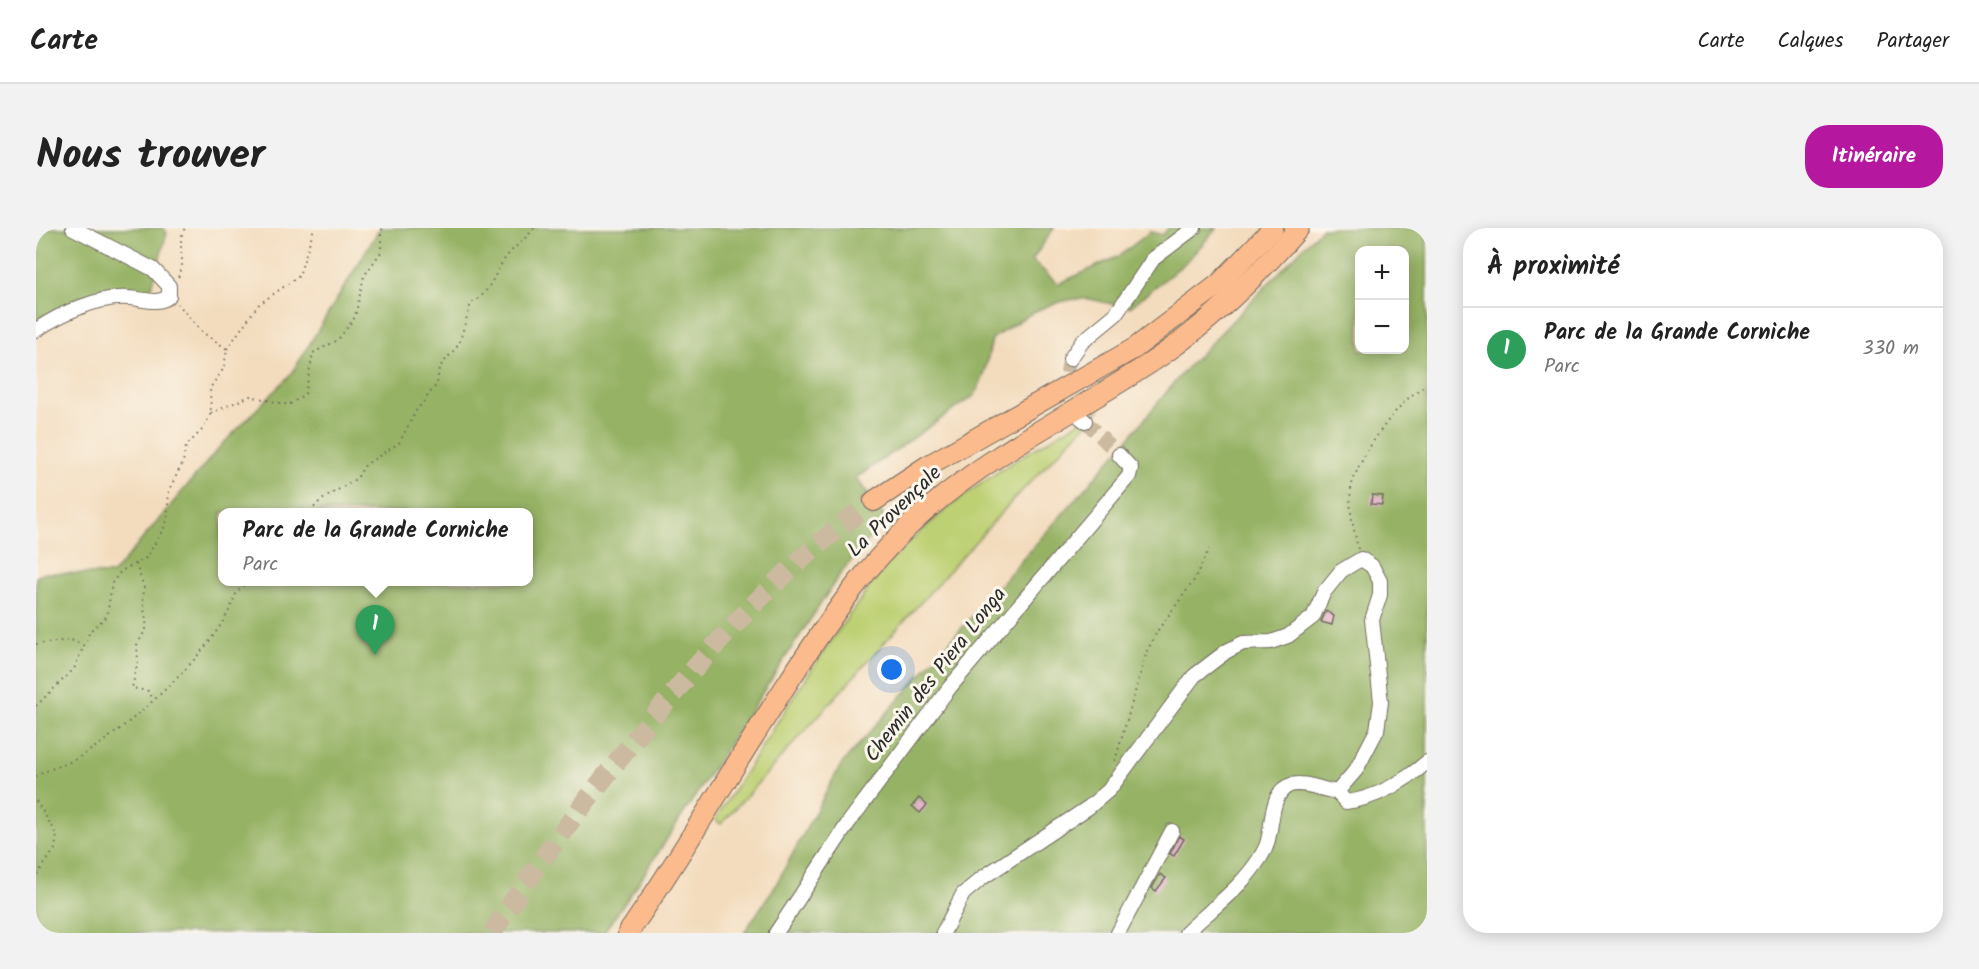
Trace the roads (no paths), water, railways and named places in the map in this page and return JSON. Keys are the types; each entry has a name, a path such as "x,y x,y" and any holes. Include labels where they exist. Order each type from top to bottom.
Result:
{"highway":[{"name":"La Provençale","path":"874,501 927,466 1135,348 1219,284 1273,228"},
{"name":"La Provençale","path":"628,933 820,631 870,566 928,509 975,472 1167,351 1226,304 1299,228"}],"street":[{"path":"36,330 75,310 105,300 126,297 159,302 169,291 153,269 73,228"},
{"path":"1070,359 1082,342 1116,314 1153,259 1194,228"},
{"name":"Chemin des Piera Longa","path":"776,933 849,822 950,687 1129,476 1131,468 1119,455"},
{"path":"943,933 963,894 982,878 1089,807 1109,790 1194,676 1227,651 1243,643 1271,642 1288,636 1313,617 1324,592 1341,571 1361,559 1372,566 1380,581 1380,595 1372,620 1381,702 1377,730 1356,770 1338,792"},
{"path":"1186,933 1249,874 1266,848 1277,797 1286,787 1298,783 1338,792 1346,802 1362,801 1411,775 1427,762"},
{"path":"1118,933 1131,903 1172,831"}],"tunnel":[{"path":"1070,359 1067,374 1068,388 1080,416"},
{"path":"1085,421 1119,455"},
{"path":"492,933 548,851 588,798 650,721 728,631 812,550 874,501"}],"place":[{"name":"Parc de la Grande Corniche","path":"375,655"}]}
